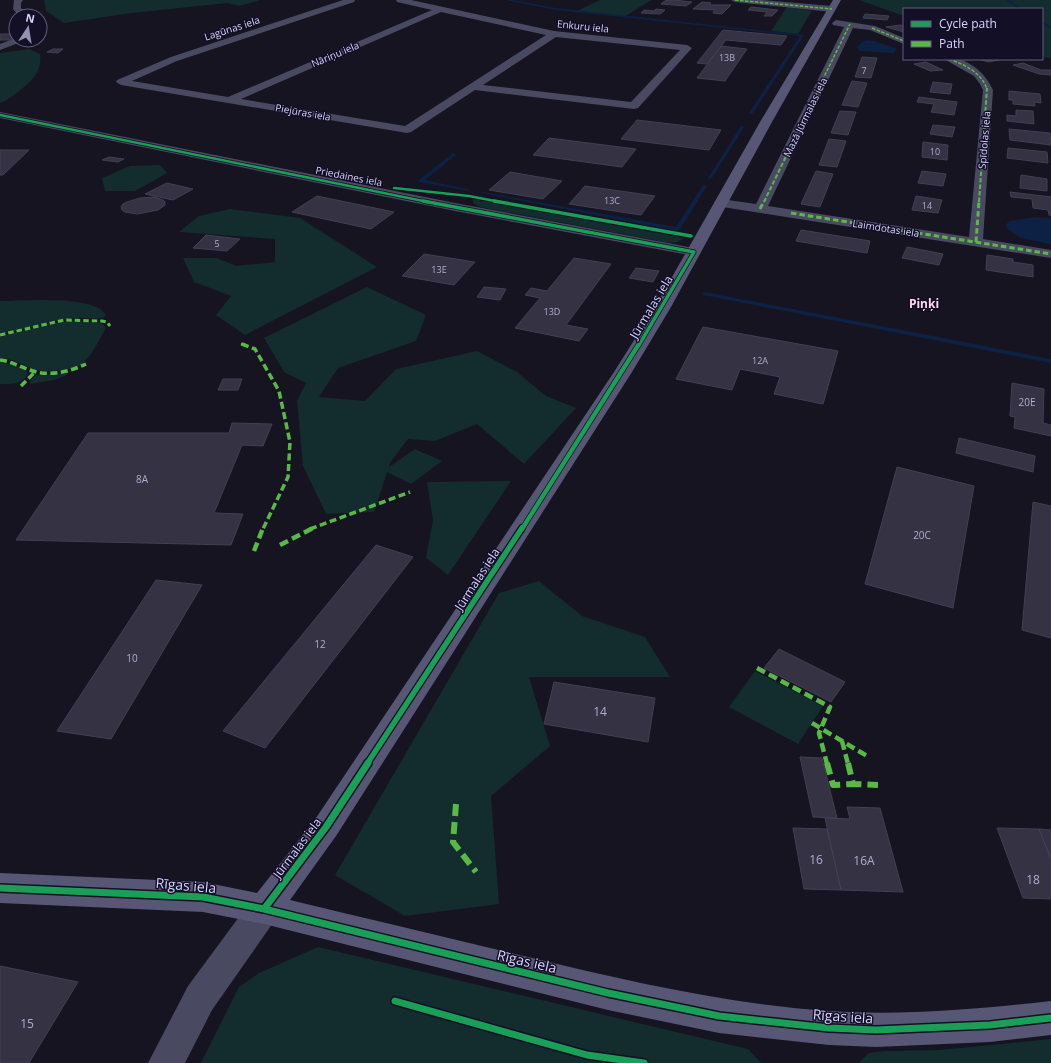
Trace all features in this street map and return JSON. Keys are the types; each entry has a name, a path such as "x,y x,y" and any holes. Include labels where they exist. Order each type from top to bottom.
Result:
{"main road":[{"name":"Jūrmalas iela","path":"264,910 326,827 623,372 694,252 766,122 837,0"},
{"name":"Rīgas iela","path":"0,888 203,897 264,910 608,993 719,1016 829,1028 876,1030 990,1025 1051,1018"}],"street":[{"name":"Lagūnas iela","path":"121,82 174,59 351,0"},
{"name":"Enkuru iela","path":"400,0 554,34 688,48 634,106 473,87"},
{"path":"736,0 832,9"},
{"name":"Nāriņu iela","path":"229,100 440,9"},
{"path":"825,21 872,28 903,41"},
{"name":"Mazā Jūrmalas iela","path":"760,209 850,24"},
{"name":"Piejūras iela","path":"121,82 407,130 554,34"},
{"name":"Spīdolas iela","path":"951,60 974,71 987,86 988,90 976,242"},
{"name":"Priedaines iela","path":"0,115 463,208 694,252"},
{"name":"Laimdotas iela","path":"721,203 1051,254"},
{"name":"Jūrmalas iela","path":"166,1063 200,998 264,910"}],"green space":[{"path":"44,0 261,0 239,6 227,3 132,13 64,23 48,12 48,8 45,8"},
{"path":"600,0 651,0 624,17 577,11"},
{"path":"859,0 1051,0 1051,58 1043,57 1043,8 903,8 903,16"},
{"path":"787,7 812,11 798,34 771,31"},
{"path":"29,49 40,54 37,73 24,87 4,102 0,103 0,53"},
{"path":"160,165 167,173 135,191 105,191 102,178 130,166"},
{"path":"473,199 684,238 674,243 662,242 480,207 473,203"},
{"path":"230,209 300,218 377,267 245,335 216,315 231,296 194,282 183,258 217,258 236,266 275,262 275,239 179,232 199,216"},
{"path":"367,287 426,315 416,341 338,368 319,397 365,401 396,369 477,351 517,372 546,396 576,408 524,464 477,424 435,441 408,439 390,463 389,467 415,449 442,461 411,484 387,472 374,512 326,514 303,466 297,401 306,383 284,372 264,338"},
{"path":"58,300 89,304 100,309 106,316 61,320 0,334 0,301"},
{"path":"70,321 101,323 106,327 90,356 78,366 58,371 43,371 32,369 0,358 0,337 48,324"},
{"path":"0,362 15,365 28,373 20,382 0,384"},
{"path":"67,373 67,375 54,380 31,384 29,382 36,375"},
{"path":"511,481 448,575 426,558 433,520 427,482"},
{"path":"539,581 582,616 645,637 670,677 529,677 550,746 491,796 499,904 405,916 335,875 499,593"},
{"path":"755,671 823,706 798,744 729,707"},
{"path":"318,947 748,1049 761,1063 201,1063 239,987 259,973"},
{"path":"1051,1039 1051,1063 858,1063 869,1053 883,1051 940,1050"}],"water":[{"path":"863,41 875,41 897,49 894,53 859,51 857,47"},
{"path":"1036,217 1051,218 1051,244 1021,238 1007,229 1006,224 1010,221"}],"building":[{"path":"666,0 692,2 686,6 661,4"},
{"path":"702,2 711,3 709,5 731,5 722,14 713,13 715,10 693,9"},
{"path":"751,7 778,10 772,16 764,16 767,12 748,10"},
{"path":"656,9 665,10 660,14 641,13 644,10 654,11"},
{"path":"865,14 889,16 887,20 863,18"},
{"path":"903,26 903,32 886,27"},
{"path":"723,30 787,36 781,45 726,40 707,64 697,63"},
{"path":"0,34 8,34 8,40 0,40"},
{"path":"721,46 747,49 725,81 697,78"},
{"path":"53,49 63,49 58,53 47,52"},
{"path":"862,57 877,58 871,78 855,77"},
{"path":"982,60 999,60 988,62"},
{"path":"926,62 943,70 930,71 914,64"},
{"path":"1023,63 1041,70 1051,70 1051,75 1039,74 1013,65"},
{"path":"852,81 867,83 858,107 842,105"},
{"path":"933,82 952,84 950,94 930,92"},
{"path":"1009,91 1040,94 1041,103 1034,102 1035,106 1013,104 1013,100 1009,100"},
{"path":"919,97 957,102 954,115 931,112 934,104 917,102"},
{"path":"1016,110 1033,111 1034,124 1007,121 1007,115 1016,116"},
{"path":"840,111 856,112 848,135 831,133"},
{"path":"637,120 721,130 709,150 621,139"},
{"path":"933,125 955,127 952,137 930,134"},
{"path":"1009,129 1050,133 1051,145 1010,140"},
{"path":"549,138 636,149 622,167 533,155"},
{"path":"829,139 846,141 837,167 819,165"},
{"path":"923,142 948,145 947,160 922,157"},
{"path":"1008,148 1047,152 1048,163 1007,158"},
{"path":"0,150 29,150 3,175 0,175"},
{"path":"109,157 124,159 118,162 102,160"},
{"path":"816,171 833,174 820,207 801,204"},
{"path":"922,171 946,174 943,186 918,183"},
{"path":"510,172 562,181 543,199 489,190"},
{"path":"1021,175 1047,179 1047,191 1020,188"},
{"path":"167,183 193,189 173,200 145,194"},
{"path":"585,186 655,196 641,215 569,204"},
{"path":"1010,192 1051,197 1051,216 1049,215 1048,210 1033,208 1032,199 1011,197"},
{"path":"317,196 394,212 371,229 292,212"},
{"path":"916,196 942,200 938,213 912,210"},
{"path":"154,197 163,200 165,205 158,210 137,214 122,210 121,207 127,202 140,198"},
{"path":"801,230 870,241 867,253 796,241"},
{"path":"206,235 240,239 227,251 193,248"},
{"path":"907,247 943,254 939,265 902,258"},
{"path":"424,254 475,262 454,285 402,276"},
{"path":"987,255 1013,259 1013,262 1033,265 1033,277 986,270"},
{"path":"574,258 611,264 566,325 588,329 579,341 515,328 540,298 525,295 531,288 547,291"},
{"path":"636,268 659,271 653,282 629,278"},
{"path":"484,287 506,289 500,300 477,297"},
{"path":"703,327 838,351 823,404 774,394 780,377 740,369 732,390 676,379"},
{"path":"223,379 242,379 238,390 218,390"},
{"path":"1012,383 1044,389 1043,423 1051,425 1051,436 1014,428 1015,417 1010,416"},
{"path":"232,423 272,424 263,446 242,445 214,513 243,514 231,545 16,540 88,433 229,433"},
{"path":"959,438 1035,456 1033,472 956,453"},
{"path":"897,467 974,486 953,608 865,584"},
{"path":"1033,502 1051,506 1051,638 1022,630"},
{"path":"376,545 413,557 265,748 223,731"},
{"path":"156,580 202,585 111,739 57,731"},
{"path":"779,649 845,682 831,702 764,668"},
{"path":"554,682 655,698 648,742 544,724"},
{"path":"800,757 822,758 837,818 813,817"},
{"path":"847,807 880,808 903,892 841,890 825,818 850,819"},
{"path":"793,828 827,829 841,890 804,889"},
{"path":"997,828 1039,829 1051,859 1051,899 1023,898"},
{"path":"1039,829 1051,830 1051,859"},
{"path":"0,966 78,982 29,1063 0,1063"}],"waterway":[{"path":"508,0 556,9 802,35 751,113"},
{"path":"1007,0 1019,8"},
{"path":"1043,23 1051,28"},
{"path":"710,178 742,127"},
{"path":"455,154 421,181 467,190"},
{"path":"483,193 677,229 705,186"},
{"path":"705,294 1051,361"}],"marked path":[{"path":"735,0 832,9"},
{"path":"760,209 850,24"},
{"path":"872,28 903,41"},
{"path":"951,60 967,67 977,74 986,84 988,90 976,242"},
{"path":"791,213 1051,254"},
{"path":"0,335 64,320 102,321 107,322 110,326"},
{"path":"241,344 255,349 279,391 290,442 288,477 265,523 254,551"},
{"path":"0,360 13,363 32,371 46,373 67,371 86,364"},
{"path":"21,386 35,372"},
{"path":"280,545 303,532 410,492"},
{"path":"757,668 830,707 819,733 833,785 853,784"},
{"path":"812,723 867,756"},
{"path":"842,741 853,784 878,785"},
{"path":"456,804 453,842 476,872"}],"cycle path":[{"path":"0,115 455,207 694,252 623,372 546,492 326,827 264,909"},
{"path":"394,188 469,196 691,236"},
{"path":"0,888 203,897 264,909 608,993 719,1016 829,1028 876,1030 990,1025 1051,1018"},
{"path":"395,1001 587,1055 644,1063"}],"district":[{"name":"Piņķi","path":"924,303"}]}
